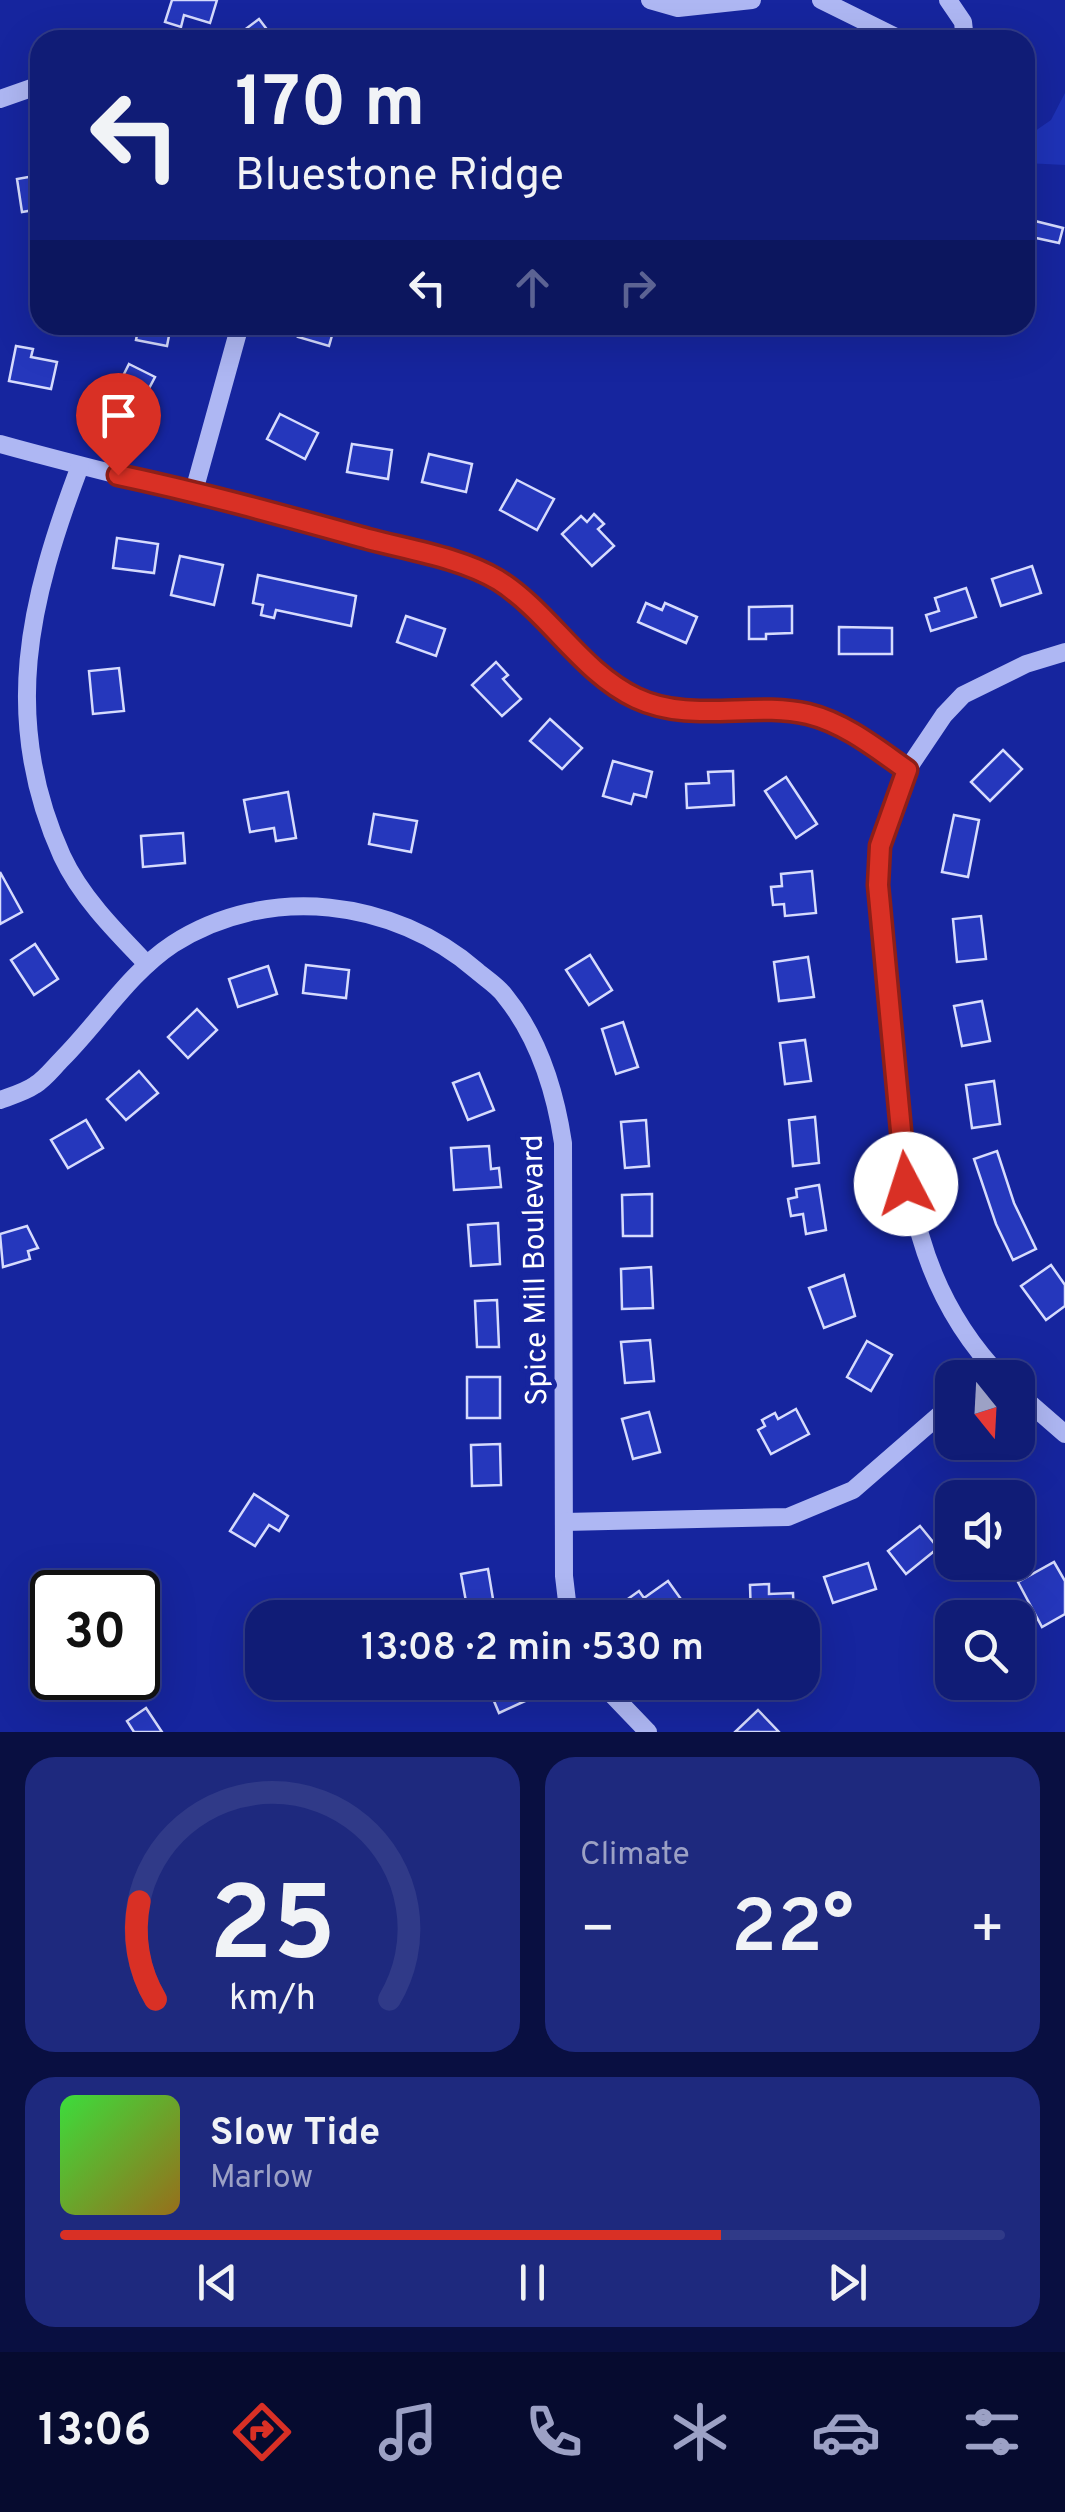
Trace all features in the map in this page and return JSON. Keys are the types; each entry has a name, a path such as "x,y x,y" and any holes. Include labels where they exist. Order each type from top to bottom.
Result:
{"street":[{"path":"650,0 678,8 752,0"},
{"path":"821,0 882,30"},
{"path":"948,0 964,30"},
{"path":"0,99 30,88"},
{"path":"194,491 237,335"},
{"path":"0,444 194,491 451,562 494,578 528,600 610,682 636,698 668,708 808,714 850,730 907,770"},
{"path":"80,466 52,541 29,644 24,678 27,760 62,856 111,926 146,964"},
{"path":"983,1360 961,1328 924,1252 906,1184 878,885 880,846 907,770 962,695 1026,664 1065,652"},
{"name":"Spice Mill Boulevard","path":"0,1100 36,1085 93,1029 146,964 210,925 249,912 297,906 350,909 409,925 446,944 505,995 545,1064 557,1102 563,1143 567,1600"},
{"path":"1035,1408 1065,1434"},
{"path":"564,1522 788,1517 853,1490 935,1419"},
{"path":"617,1700 648,1732"}],"shaded area":[{"path":"1065,93 1065,165 1035,164 1035,131 1051,120"}],"building":[{"path":"172,0 217,0 210,23 184,15 181,27 165,22"},
{"path":"259,19 267,30 244,30"},
{"path":"30,177 30,211 22,212 17,179"},
{"path":"1035,221 1063,228 1059,243 1035,238"},
{"path":"137,335 169,335 167,346 136,340"},
{"path":"299,335 332,335 329,346"},
{"path":"16,346 33,349 31,357 57,362 51,389 9,381"},
{"path":"129,364 155,377 136,413 111,400"},
{"path":"280,414 318,433 305,459 267,439"},
{"path":"352,444 392,450 388,479 347,472"},
{"path":"429,454 472,464 466,492 422,482"},
{"path":"517,480 554,499 537,530 500,510"},
{"path":"594,514 604,524 598,529 614,546 592,566 562,534 581,516 587,522"},
{"path":"117,538 158,544 154,573 113,568"},
{"path":"180,556 223,565 214,605 171,595"},
{"path":"1032,566 1041,593 1001,606 992,579"},
{"path":"258,575 356,596 351,626 276,610 274,618 261,615 263,605 253,603"},
{"path":"966,588 976,617 931,631 926,615 939,611 935,598"},
{"path":"646,603 662,610 665,603 697,617 686,643 638,622"},
{"path":"792,606 792,633 749,639 749,607"},
{"path":"406,616 445,629 436,656 397,642"},
{"path":"839,627 892,628 892,654 839,654"},
{"path":"496,662 508,675 503,679 521,699 502,716 472,685"},
{"path":"119,668 124,711 93,714 89,671"},
{"path":"550,719 582,748 562,769 530,741"},
{"path":"1003,750 1022,769 990,801 971,782"},
{"path":"613,761 652,772 646,797 634,794 631,804 603,796"},
{"path":"733,771 734,805 687,808 686,784 709,783 708,772"},
{"path":"786,777 817,824 796,838 765,791"},
{"path":"288,792 296,838 276,841 274,828 250,832 244,800"},
{"path":"374,814 417,821 411,852 369,844"},
{"path":"954,815 979,820 968,877 942,872"},
{"path":"183,833 185,863 143,867 141,836"},
{"path":"812,871 816,913 785,916 784,904 773,905 771,887 782,886 781,874"},
{"path":"0,872 22,912 0,924"},
{"path":"981,916 986,959 957,962 953,919"},
{"path":"35,944 58,979 34,995 11,960"},
{"path":"590,955 612,990 589,1005 566,970"},
{"path":"808,957 814,997 779,1001 774,962"},
{"path":"306,965 349,970 346,998 303,993"},
{"path":"268,966 277,994 238,1007 229,979"},
{"path":"982,1001 990,1041 962,1046 954,1006"},
{"path":"197,1009 217,1030 188,1058 168,1037"},
{"path":"623,1022 638,1067 616,1074 602,1029"},
{"path":"805,1040 811,1081 785,1084 780,1043"},
{"path":"139,1071 158,1093 126,1120 107,1099"},
{"path":"479,1073 494,1110 468,1120 453,1083"},
{"path":"994,1081 1000,1124 972,1128 966,1085"},
{"path":"815,1117 819,1163 793,1166 789,1120"},
{"path":"86,1120 103,1148 68,1168 51,1140"},
{"path":"646,1120 649,1166 625,1168 621,1122"},
{"path":"489,1146 491,1169 499,1168 501,1187 454,1190 451,1148"},
{"path":"997,1151 1014,1203 1036,1249 1013,1260 974,1159"},
{"path":"819,1185 826,1230 806,1234 803,1214 791,1216 788,1199 797,1197 796,1189"},
{"path":"652,1194 652,1236 623,1236 622,1195"},
{"path":"498,1223 500,1264 471,1266 468,1225"},
{"path":"27,1226 38,1248 28,1251 30,1259 3,1267 0,1234"},
{"path":"1051,1265 1065,1285 1065,1306 1046,1320 1021,1286"},
{"path":"651,1267 653,1308 622,1309 621,1269"},
{"path":"844,1275 855,1316 824,1328 809,1288"},
{"path":"497,1300 499,1347 477,1347 475,1301"},
{"path":"650,1340 654,1381 625,1383 621,1342"},
{"path":"867,1341 892,1355 871,1391 847,1377"},
{"path":"467,1377 500,1377 500,1418 467,1418"},
{"path":"796,1409 809,1434 771,1454 758,1430 765,1426 762,1420 775,1413 778,1419"},
{"path":"649,1412 660,1452 633,1459 622,1419"},
{"path":"500,1444 501,1485 472,1486 471,1445"},
{"path":"254,1494 288,1516 279,1531 269,1525 255,1546 230,1531"},
{"path":"920,1526 935,1544 935,1550 906,1574 888,1551"},
{"path":"1054,1562 1065,1581 1065,1614 1042,1627 1035,1614 1035,1600 1028,1600 1018,1582 1035,1580 1035,1573"},
{"path":"868,1563 876,1589 833,1603 824,1577"},
{"path":"488,1569 493,1599 466,1600 461,1574"},
{"path":"668,1581 682,1600 626,1600 639,1591 644,1598"},
{"path":"769,1584 769,1594 793,1593 793,1600 750,1600 750,1585"},
{"path":"494,1700 525,1700 525,1701 499,1713"},
{"path":"146,1708 162,1732 134,1732 127,1721"},
{"path":"758,1710 779,1732 735,1732"}],"route":[{"path":"118,475 194,491 451,562 494,578 528,600 610,682 636,698 668,708 808,714 850,730 907,770 880,846 878,885 906,1184"}]}
